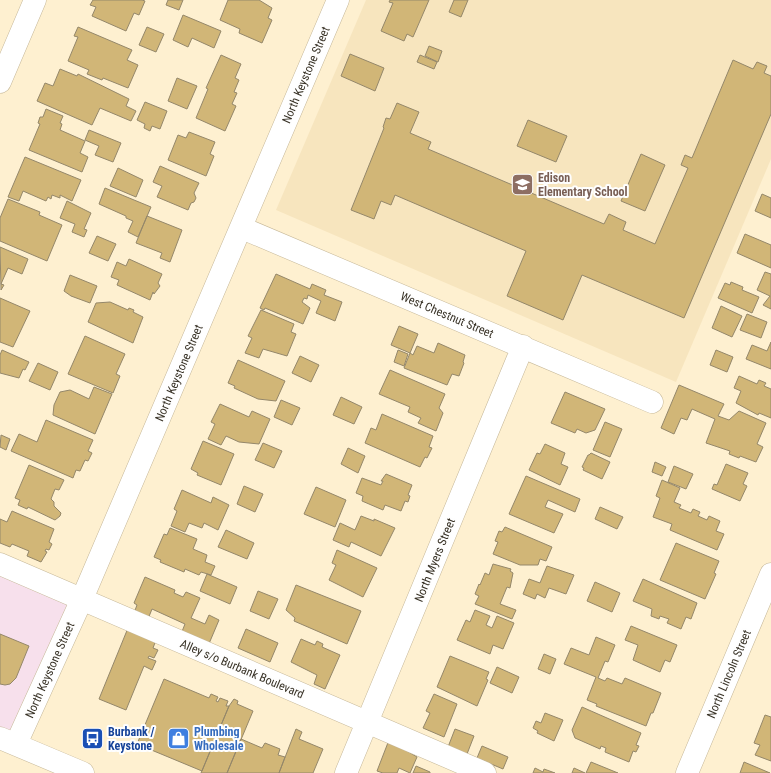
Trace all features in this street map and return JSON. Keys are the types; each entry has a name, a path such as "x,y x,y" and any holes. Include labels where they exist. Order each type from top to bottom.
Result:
{"street":[{"path":"0,82 35,0"},
{"name":"North Keystone Street","path":"8,741 82,599 242,228 338,0"},
{"name":"West Chestnut Street","path":"242,228 652,402"},
{"name":"North Myers Street","path":"346,773 523,346"},
{"name":"Alley s/o Burbank Boulevard","path":"0,564 485,773"},
{"name":"North Lincoln Street","path":"686,773 771,574"},
{"path":"8,741 83,773"}],"shaded area":[{"name":"Edison Elementary School","path":"366,0 771,0 771,159 676,382 276,210"},
{"path":"0,564 82,599 14,735 0,729"}],"building":[{"path":"93,0 145,1 139,15 134,13 126,31 92,16 96,7 90,5"},
{"path":"168,0 183,0 179,10 166,5"},
{"path":"228,0 259,0 272,8 268,18 272,20 262,43 239,33 240,29 220,20"},
{"path":"390,0 429,0 413,37 407,34 404,41 381,31 393,3 389,2"},
{"path":"454,0 468,0 461,17 449,12"},
{"path":"183,15 221,31 214,48 192,38 188,47 173,40"},
{"path":"78,27 132,50 127,60 138,65 128,88 103,78 102,80 87,74 89,70 68,61 78,37 74,36"},
{"path":"147,27 164,34 156,52 139,45"},
{"path":"429,46 442,51 438,62 425,56"},
{"path":"350,54 384,68 375,91 341,76"},
{"path":"221,55 241,64 235,78 239,80 234,92 237,93 232,104 236,106 225,131 196,118 208,89 206,88"},
{"path":"420,55 437,62 434,69 417,62"},
{"path":"733,60 753,69 757,62 767,66 764,73 771,76 771,114 684,318 582,275 563,320 507,296 526,251 395,195 391,205 381,201 374,219 351,210 384,128 386,118 390,119 397,103 419,112 410,133 431,142 428,149 604,224 609,214 626,222 623,230 655,244 688,168 681,165 685,155 692,158"},
{"path":"60,69 77,76 78,74 129,99 126,106 136,111 131,121 100,108 92,125 37,101 45,83 53,86"},
{"path":"177,78 197,86 187,109 168,101"},
{"path":"145,102 167,111 160,129 152,126 150,131 144,128 145,124 137,120"},
{"path":"46,109 63,116 60,123 62,124 60,130 85,141 80,153 88,157 82,172 29,150 40,124 38,123 40,117 43,117"},
{"path":"528,120 567,136 556,162 517,146"},
{"path":"89,130 121,143 113,162 95,155 99,146 85,140"},
{"path":"189,132 215,142 210,154 214,156 206,176 168,160 178,135 186,138"},
{"path":"641,154 665,165 645,211 621,201"},
{"path":"25,157 81,180 72,201 60,195 60,198 52,195 51,199 48,197 46,201 23,191 19,201 8,197"},
{"path":"160,166 199,183 194,193 196,198 194,202 191,203 188,210 157,197 162,186 153,182"},
{"path":"118,168 143,180 136,197 110,186"},
{"path":"105,188 151,207 138,237 128,232 133,221 126,218 126,216 99,204"},
{"path":"762,194 771,198 771,218 755,211"},
{"path":"8,199 40,212 39,215 62,225 47,261 0,241 0,218"},
{"path":"67,201 91,213 84,229 87,230 84,237 72,232 75,224 60,218"},
{"path":"147,216 182,230 170,262 160,258 162,253 136,243"},
{"path":"745,234 771,245 771,268 737,253"},
{"path":"97,236 116,244 108,261 89,253"},
{"path":"0,247 28,259 22,274 8,268 1,284 4,285 1,290"},
{"path":"129,259 162,274 158,283 160,286 154,294 153,292 150,300 117,285 119,280 111,277 117,262 126,266"},
{"path":"765,272 771,274 771,309 763,305 770,296 757,290"},
{"path":"276,274 310,289 312,284 326,290 324,295 342,302 335,321 316,313 321,301 308,295 307,299 304,298 302,302 310,308 303,324 265,308 264,310 260,308"},
{"path":"70,275 97,286 90,303 71,296 64,291"},
{"path":"731,282 743,287 742,290 759,297 752,313 718,298 725,283 730,285"},
{"path":"0,298 30,311 13,347 0,342"},
{"path":"110,302 128,310 129,308 134,310 133,312 143,317 133,343 88,322 96,303"},
{"path":"721,306 742,316 732,337 712,328"},
{"path":"261,310 294,324 291,332 296,334 287,356 263,349 259,358 245,353 252,338 248,336"},
{"path":"747,314 767,322 761,338 740,330"},
{"path":"399,326 418,334 410,353 391,345"},
{"path":"85,336 125,354 116,374 120,376 113,393 68,374"},
{"path":"771,342 771,369 746,359 752,345 767,351"},
{"path":"438,343 465,355 464,363 459,376 452,374 447,385 404,368 410,353 413,355 417,346 434,353"},
{"path":"2,350 29,362 25,370 23,369 19,378 0,373 0,355"},
{"path":"398,350 408,354 404,366 394,362"},
{"path":"716,350 733,357 727,372 710,365"},
{"path":"300,356 319,365 311,382 292,373"},
{"path":"238,360 285,381 276,401 258,399 234,388 235,386 228,383"},
{"path":"38,363 58,372 50,390 29,381"},
{"path":"390,370 445,394 439,408 443,413 436,431 418,423 421,418 408,412 410,407 379,394"},
{"path":"739,376 757,384 759,380 766,383 764,386 771,389 771,418 759,413 758,415 736,403 741,391 734,388"},
{"path":"679,385 724,404 718,416 729,420 739,411 766,423 757,444 763,447 756,462 740,456 739,458 729,454 730,451 706,443 715,419 692,409 687,420 681,418 674,434 661,428"},
{"path":"94,387 112,394 95,434 53,415 54,405 60,392 70,390 89,399"},
{"path":"565,392 605,409 595,430 586,433 577,429 575,433 551,423"},
{"path":"341,397 362,407 354,424 333,415"},
{"path":"281,400 300,408 292,425 274,417"},
{"path":"220,404 249,417 252,411 270,419 259,444 239,442 226,436 221,445 208,439 215,424 211,422"},
{"path":"382,414 433,436 429,447 432,448 420,467 365,443 371,428 376,430"},
{"path":"46,420 93,440 88,451 92,453 88,461 85,460 80,471 76,470 73,478 11,451 19,434 37,442"},
{"path":"605,422 622,429 610,457 593,450"},
{"path":"1,435 10,439 6,450 0,447"},
{"path":"203,441 234,454 221,485 197,475 198,473 191,469"},
{"path":"263,443 282,451 274,468 255,460"},
{"path":"545,444 565,453 561,464 568,467 560,485 529,470 537,453 540,454"},
{"path":"348,448 365,456 358,473 341,464"},
{"path":"591,453 610,462 602,479 583,470 584,468 582,467 588,455"},
{"path":"655,462 666,467 662,476 652,472"},
{"path":"726,464 748,473 743,484 747,486 740,501 712,489 714,484 717,485"},
{"path":"29,465 64,480 59,490 55,489 51,499 54,502 54,506 61,513 55,520 28,507 27,509 18,505 20,500 15,498"},
{"path":"674,466 693,474 686,489 668,482"},
{"path":"386,474 412,485 408,495 410,496 408,502 405,501 401,511 385,505 383,510 362,501 363,496 356,493 362,478 381,485 383,481 381,481"},
{"path":"526,476 580,499 575,512 548,500 545,507 563,514 554,533 509,514"},
{"path":"662,480 680,488 674,502 681,505 679,508 691,513 693,509 700,512 698,516 707,520 709,516 720,521 716,531 724,534 717,550 670,530 672,524 653,517 660,498 656,496"},
{"path":"244,486 263,494 255,512 237,504"},
{"path":"316,487 346,500 335,527 304,514"},
{"path":"182,490 211,503 213,497 229,505 218,530 204,523 202,528 189,523 185,532 171,526 177,511 174,509"},
{"path":"600,507 623,517 617,529 595,519"},
{"path":"12,511 54,529 49,542 52,544 49,550 46,549 45,551 47,552 41,562 27,556 29,551 12,544 10,547 0,543 0,519 7,522"},
{"path":"361,516 374,521 374,519 395,528 381,556 351,542 349,547 333,540 340,523 355,530"},
{"path":"505,527 552,547 546,561 540,559 538,565 520,565 493,554 498,542 495,541 499,531 502,532"},
{"path":"170,528 197,539 193,549 207,555 205,562 215,566 211,575 201,572 199,575 185,569 184,572 160,562 161,560 154,557 164,534 167,535"},
{"path":"226,530 254,543 247,559 218,547"},
{"path":"676,543 719,561 714,573 716,574 705,599 660,580"},
{"path":"337,550 377,568 363,597 329,580 336,565 332,563"},
{"path":"493,564 511,569 510,571 513,573 510,588 507,587 500,604 516,610 512,619 475,604 479,596 475,594 479,584 480,585 485,573 489,575"},
{"path":"547,566 574,575 566,594 549,588 545,598 537,594 535,599 523,594 529,579 540,583"},
{"path":"207,574 237,587 230,604 200,591"},
{"path":"145,577 175,590 174,593 183,597 186,592 200,598 191,618 205,624 209,615 219,620 208,646 181,634 185,624 152,609 148,619 134,613 137,605 134,603"},
{"path":"643,579 697,603 691,619 686,617 681,629 667,623 669,619 660,616 659,619 651,616 652,609 633,601"},
{"path":"595,582 620,593 612,612 587,601"},
{"path":"296,585 361,611 347,644 294,621 295,618 286,610"},
{"path":"258,591 278,599 269,619 250,611"},
{"path":"475,610 490,616 486,625 492,628 497,616 514,623 503,649 493,645 490,654 457,640 466,620 470,622"},
{"path":"631,626 677,645 670,662 665,660 660,672 633,660 638,645 625,640"},
{"path":"128,628 156,640 153,648 158,650 154,658 149,656 148,658 156,661 152,670 144,666 126,710 99,699"},
{"path":"246,629 278,643 270,662 238,648"},
{"path":"0,634 29,646 16,678 10,684 5,685 0,684"},
{"path":"596,637 615,645 608,662 605,661 598,678 605,681 607,678 622,684 625,678 661,693 646,726 596,706 597,704 587,700 596,677 564,664 571,648 589,655"},
{"path":"301,639 315,645 317,641 323,644 322,647 340,655 325,689 314,684 317,675 291,662"},
{"path":"544,654 556,659 550,674 538,669"},
{"path":"450,656 489,672 486,679 488,680 477,706 437,687"},
{"path":"497,667 519,677 512,693 490,683"},
{"path":"164,679 209,698 211,694 218,697 216,701 218,702 220,698 228,701 226,706 229,706 202,771 137,744"},
{"path":"434,694 457,704 444,737 423,728 430,713 426,711"},
{"path":"234,699 238,701 237,704 253,711 227,773 201,773 229,706"},
{"path":"582,707 641,733 636,745 639,746 636,752 633,751 629,762 605,752 606,748 601,746 600,749 575,738 572,730"},
{"path":"545,713 563,720 554,741 537,733 538,731 533,728 536,721 541,723"},
{"path":"765,715 771,717 771,761 755,755 760,745 754,743"},
{"path":"296,729 302,732 299,739 323,749 313,773 279,773"},
{"path":"455,729 474,736 467,754 448,747"},
{"path":"241,739 262,748 265,743 280,749 278,755 285,757 279,773 227,773"},
{"path":"389,740 417,757 410,773 399,768 397,773 383,773 377,771"},
{"path":"482,746 508,757 503,769 477,758"},
{"path":"591,762 618,773 586,773"},
{"path":"744,762 770,773 740,773"},
{"path":"416,766 430,772 430,773 413,773"},
{"path":"535,768 543,772 544,769 555,773 533,773"},
{"path":"574,768 585,773 572,773"}],"place":[{"name":"Edison Elementary School","path":"523,185"},
{"name":"Burbank / Keystone","path":"93,739"},
{"name":"Plumbing Wholesale","path":"178,739"}]}
